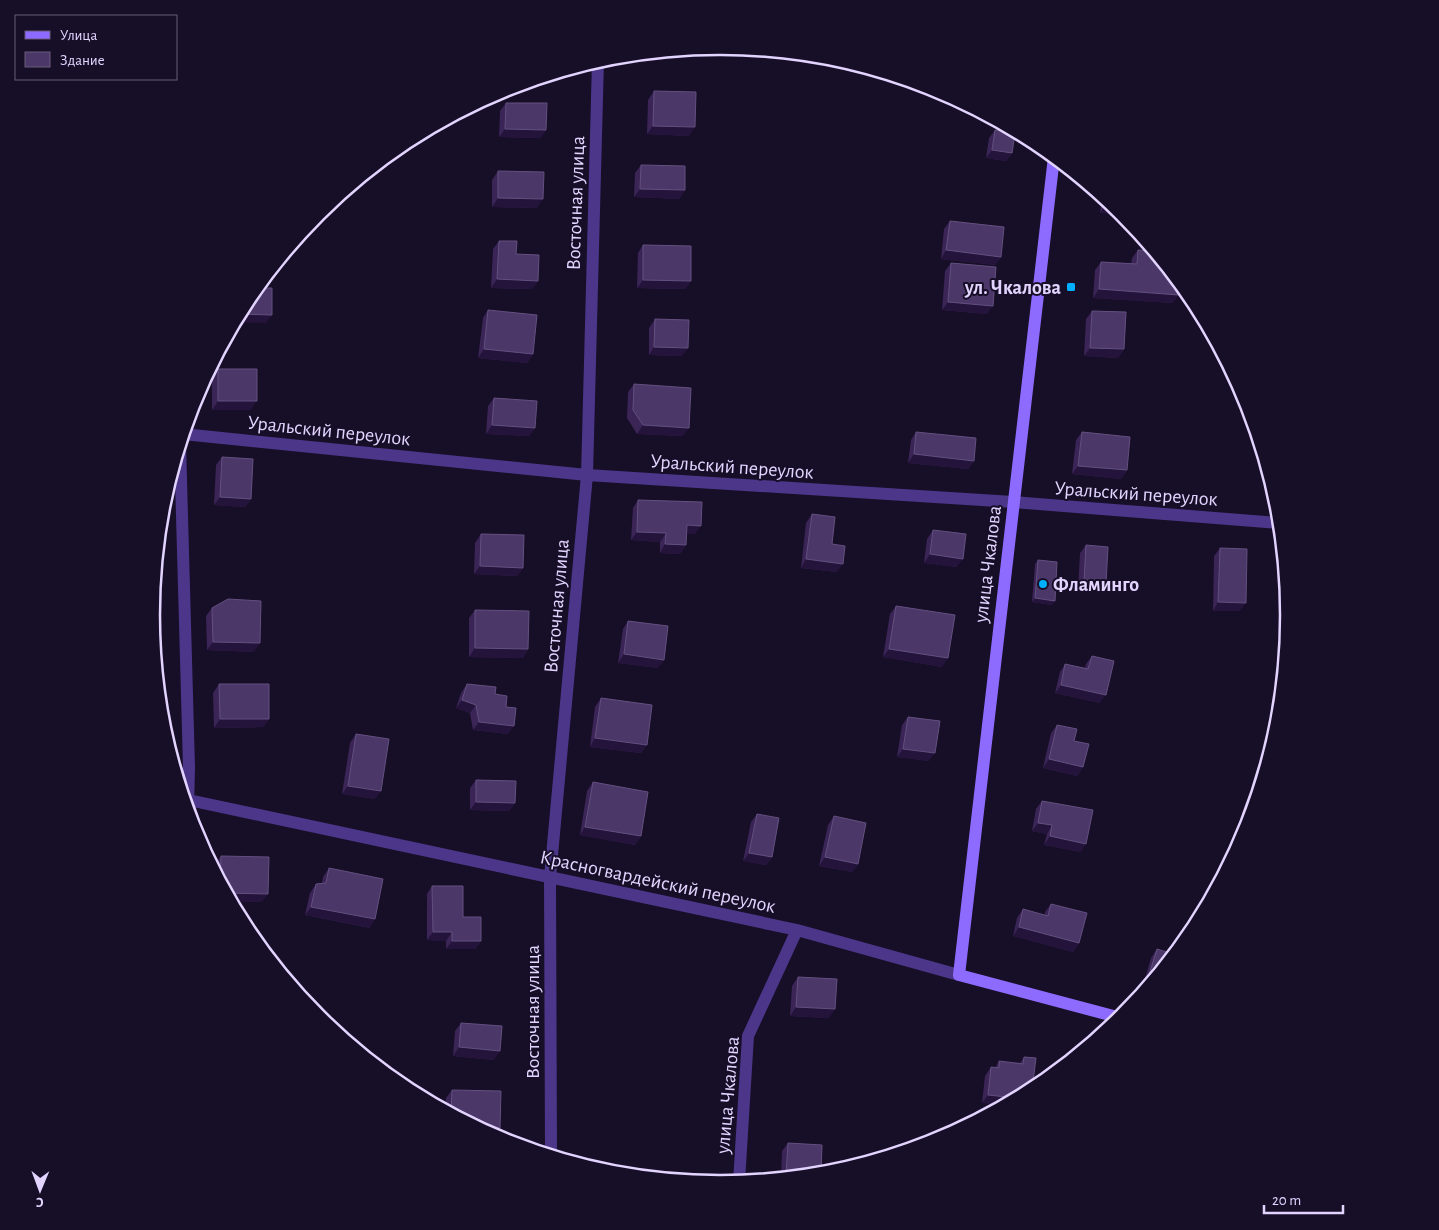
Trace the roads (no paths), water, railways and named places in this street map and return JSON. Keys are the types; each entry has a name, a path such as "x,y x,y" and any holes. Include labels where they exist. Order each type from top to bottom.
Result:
{"street":[{"name":"Восточная улица","path":"551,1149 550,877 587,475 598,69"},
{"name":"улица Чкалова","path":"959,975 1053,166"},
{"name":"Уральский переулок","path":"189,435 587,475 1013,502 1272,522"},
{"path":"181,465 189,767 187,789"},
{"name":"Красногвардейский переулок","path":"193,804 550,877 797,930 1111,1015"},
{"name":"улица Чкалова","path":"739,1174 748,1036 797,930"}],"place":[{"name":"ул. Чкалова","path":"1071,287"},
{"name":"Фламинго","path":"1043,584"}]}
